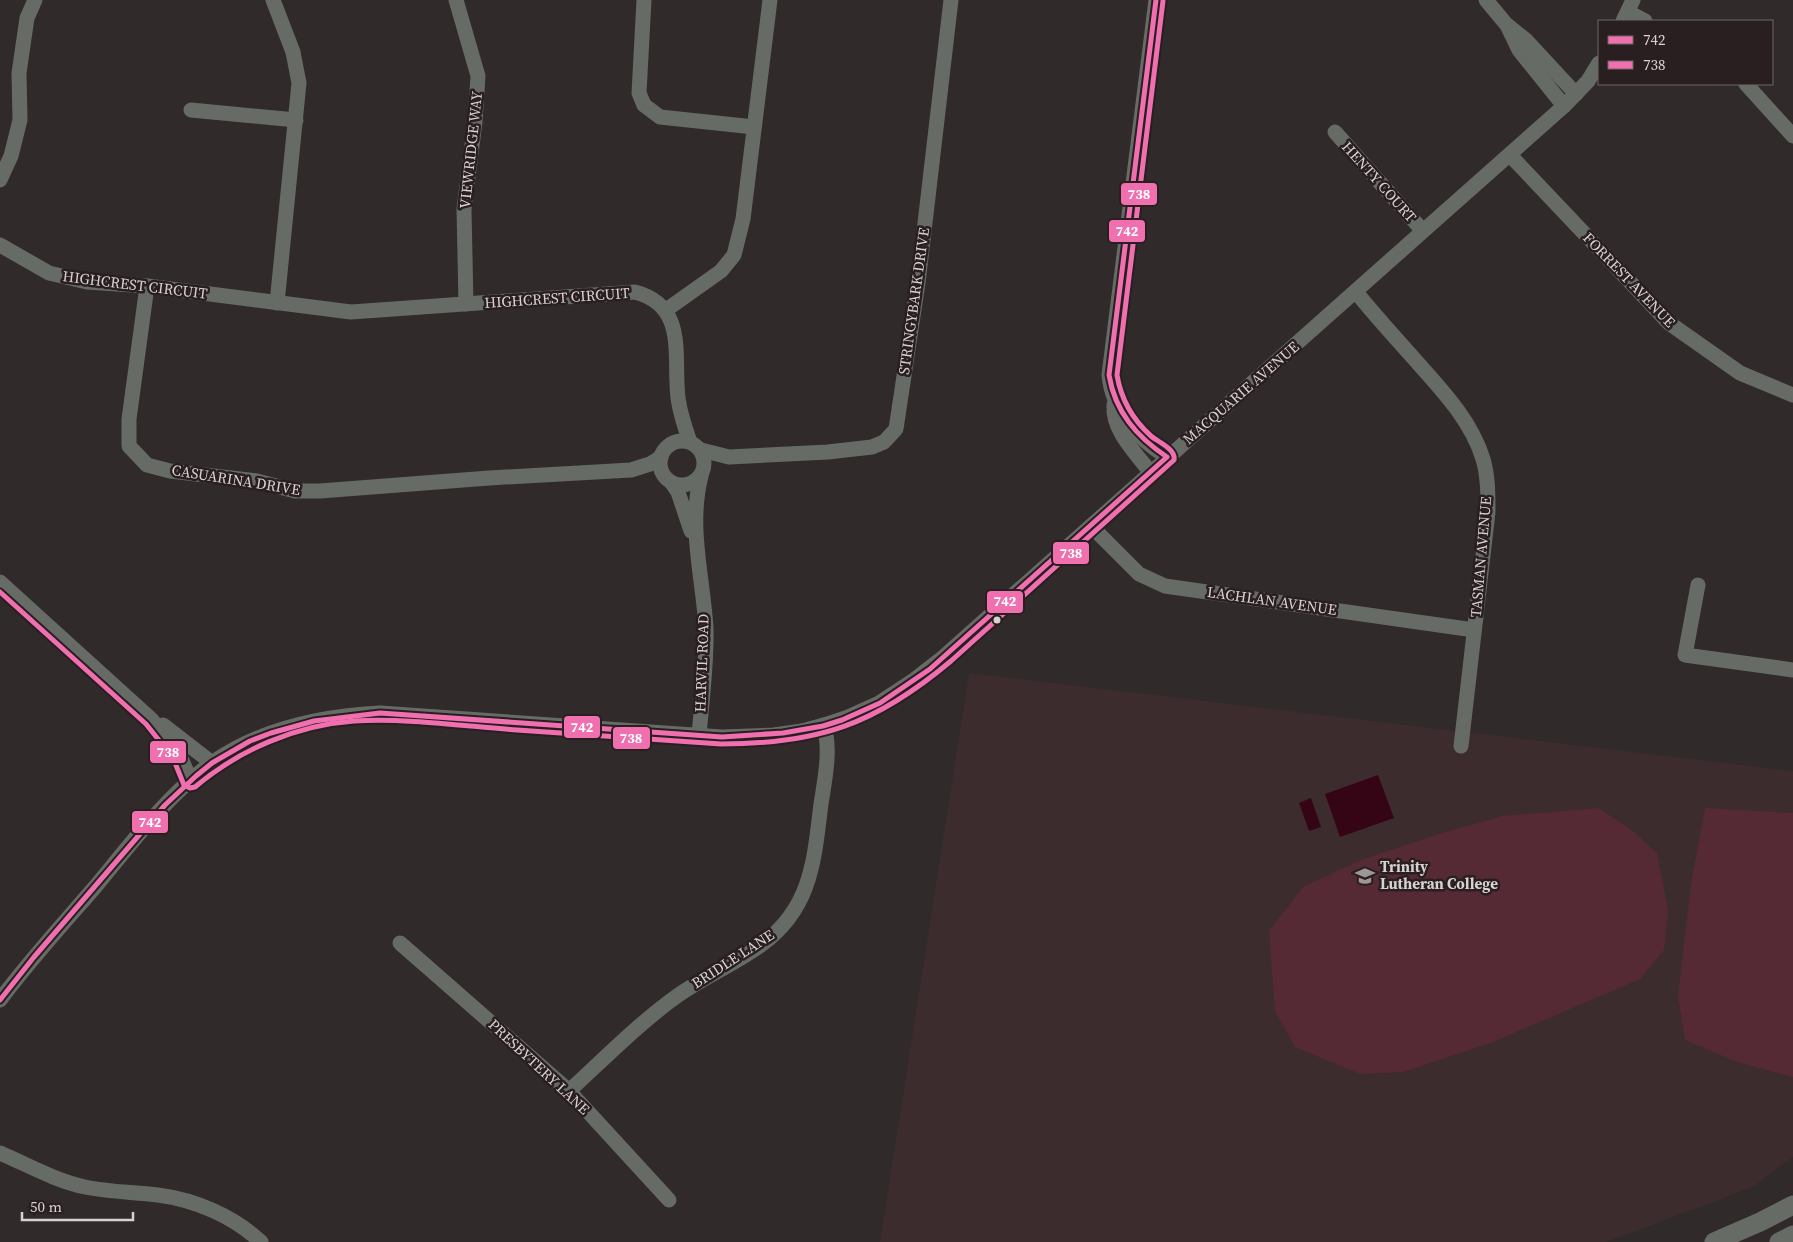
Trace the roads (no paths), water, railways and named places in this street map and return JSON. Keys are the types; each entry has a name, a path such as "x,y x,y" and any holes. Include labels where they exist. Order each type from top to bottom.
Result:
{"main road":[{"path":"1714,1242 1793,1205"},
{"path":"1779,1242 1793,1235"}],"street":[{"path":"0,180 10,156 20,120 20,73 27,18 35,0"},
{"path":"274,0 293,52 299,83 277,303"},
{"name":"VIEWRIDGE WAY","path":"456,0 478,76 475,122 464,209 466,304"},
{"path":"644,0 639,92 644,105 660,118 754,127"},
{"path":"671,444 674,436 678,399 675,338 666,310 721,271 734,255 743,219 770,0"},
{"name":"STRINGYBARK DRIVE","path":"696,446 729,458 828,452 872,447 884,442 896,429 918,283 951,0"},
{"path":"1156,0 1110,364 1110,387 1114,401 1122,414 1139,434 1167,457"},
{"path":"1486,0 1506,24 1526,40 1576,94"},
{"path":"1628,11 1643,20"},
{"path":"1506,24 1519,50 1564,106"},
{"name":"MACQUARIE AVENUE","path":"2,995 160,810 212,764 243,745 264,737 320,719 350,714 380,713 722,737 758,736 802,731 824,725 879,703 941,659 1167,457 1356,292 1564,106 1588,81 1598,65"},
{"path":"1747,85 1793,136"},
{"path":"192,110 296,120"},
{"name":"HENTY COURT","path":"1335,132 1424,231"},
{"name":"FORREST AVENUE","path":"1510,155 1669,323 1740,373 1793,394"},
{"name":"HIGHCREST CIRCUIT","path":"0,245 49,273 87,282 147,286 351,312 635,292 654,299 666,310"},
{"name":"CASUARINA DRIVE","path":"147,286 129,419 129,446 148,465 170,471 257,481 295,491 320,491 470,479 631,470 652,474 669,481"},
{"name":"TASMAN AVENUE","path":"1356,292 1463,417 1483,459 1488,484 1488,512 1462,746"},
{"path":"678,399 686,431 696,446 704,458 702,473 691,484 678,486 669,481 660,468 661,457 667,447 684,441 696,446"},
{"path":"1114,401 1114,415 1118,428 1151,473"},
{"name":"CASUARINA DRIVE","path":"631,470 650,464 661,457"},
{"name":"STRINGYBARK DRIVE","path":"702,473 729,458"},
{"name":"HARVIL ROAD","path":"699,735 706,631 696,508 702,473"},
{"name":"HARVIL ROAD","path":"669,481 678,492 684,508 699,561"},
{"name":"LACHLAN AVENUE","path":"1091,526 1139,574 1165,586 1474,630"},
{"path":"0,582 151,719 179,754 191,781"},
{"path":"1698,585 1685,655 1793,670"},
{"path":"151,719 162,724 212,764"},
{"name":"BRIDLE LANE","path":"569,1091 664,1005 688,988 761,945 778,931 795,910 806,890 814,863 828,752 824,725"},
{"name":"PRESBYTERY LANE","path":"400,943 569,1091 669,1200"},
{"path":"0,1153 74,1184 109,1191 159,1195 208,1208 247,1229 261,1242"}],"place":[{"name":"Trinity Lutheran College","path":"1365,876"}]}
